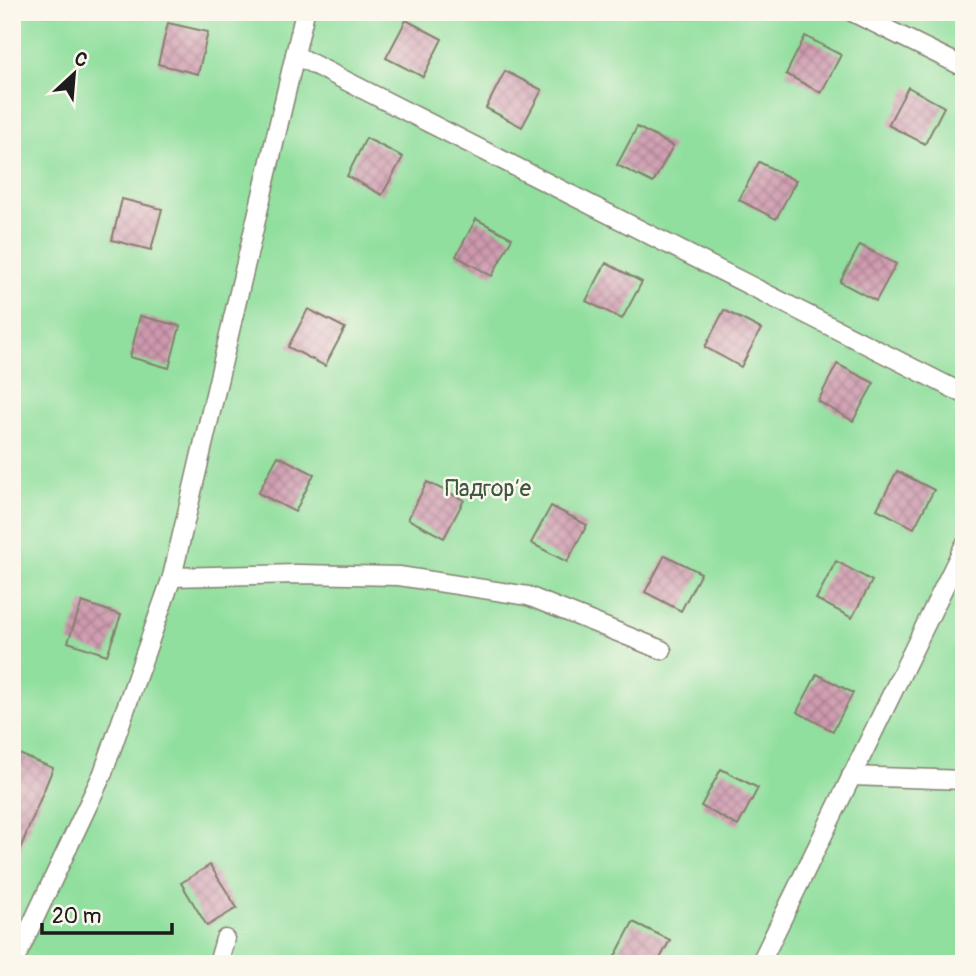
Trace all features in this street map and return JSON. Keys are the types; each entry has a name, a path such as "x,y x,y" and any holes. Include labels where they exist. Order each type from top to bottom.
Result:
{"lane":[{"path":"13,964 103,773 172,577 305,12"},
{"path":"852,12 964,67"},
{"path":"295,54 964,394"},
{"path":"760,964 964,546"},
{"path":"172,577 298,574 399,576 527,596 662,650"},
{"path":"851,776 964,780"},
{"path":"218,964 225,939"}],"green space":[{"name":"Падгорʼе","path":"12,12 964,12 964,964 12,964"}],"building":[{"path":"406,20 442,39 423,77 386,58"},
{"path":"168,23 208,32 198,74 158,64"},
{"path":"805,36 841,55 821,93 786,74"},
{"path":"505,71 542,90 522,127 486,108"},
{"path":"908,87 944,107 925,144 888,125"},
{"path":"637,127 673,146 653,183 617,165"},
{"path":"366,138 403,157 382,195 347,176"},
{"path":"759,162 796,181 776,219 739,200"},
{"path":"122,199 162,209 151,250 112,240"},
{"path":"476,219 512,238 492,276 456,256"},
{"path":"860,245 896,264 876,301 840,282"},
{"path":"606,263 642,282 622,319 586,301"},
{"path":"308,309 345,328 325,366 288,347"},
{"path":"724,310 761,329 741,367 705,347"},
{"path":"140,316 180,326 169,368 130,357"},
{"path":"837,364 874,383 853,421 818,401"},
{"path":"278,456 314,474 295,512 258,493"},
{"path":"897,471 934,490 914,528 877,509"},
{"path":"427,482 464,500 444,538 408,519"},
{"path":"551,506 587,525 567,562 531,543"},
{"path":"665,555 701,573 681,611 645,592"},
{"path":"836,561 872,581 852,618 816,599"},
{"path":"82,602 121,615 107,655 68,642"},
{"path":"817,674 853,693 833,731 797,712"},
{"path":"12,751 53,768 14,864 12,864"},
{"path":"721,769 758,788 738,826 701,806"},
{"path":"210,865 237,908 207,926 181,883"},
{"path":"633,922 670,940 657,964 611,964"}]}
